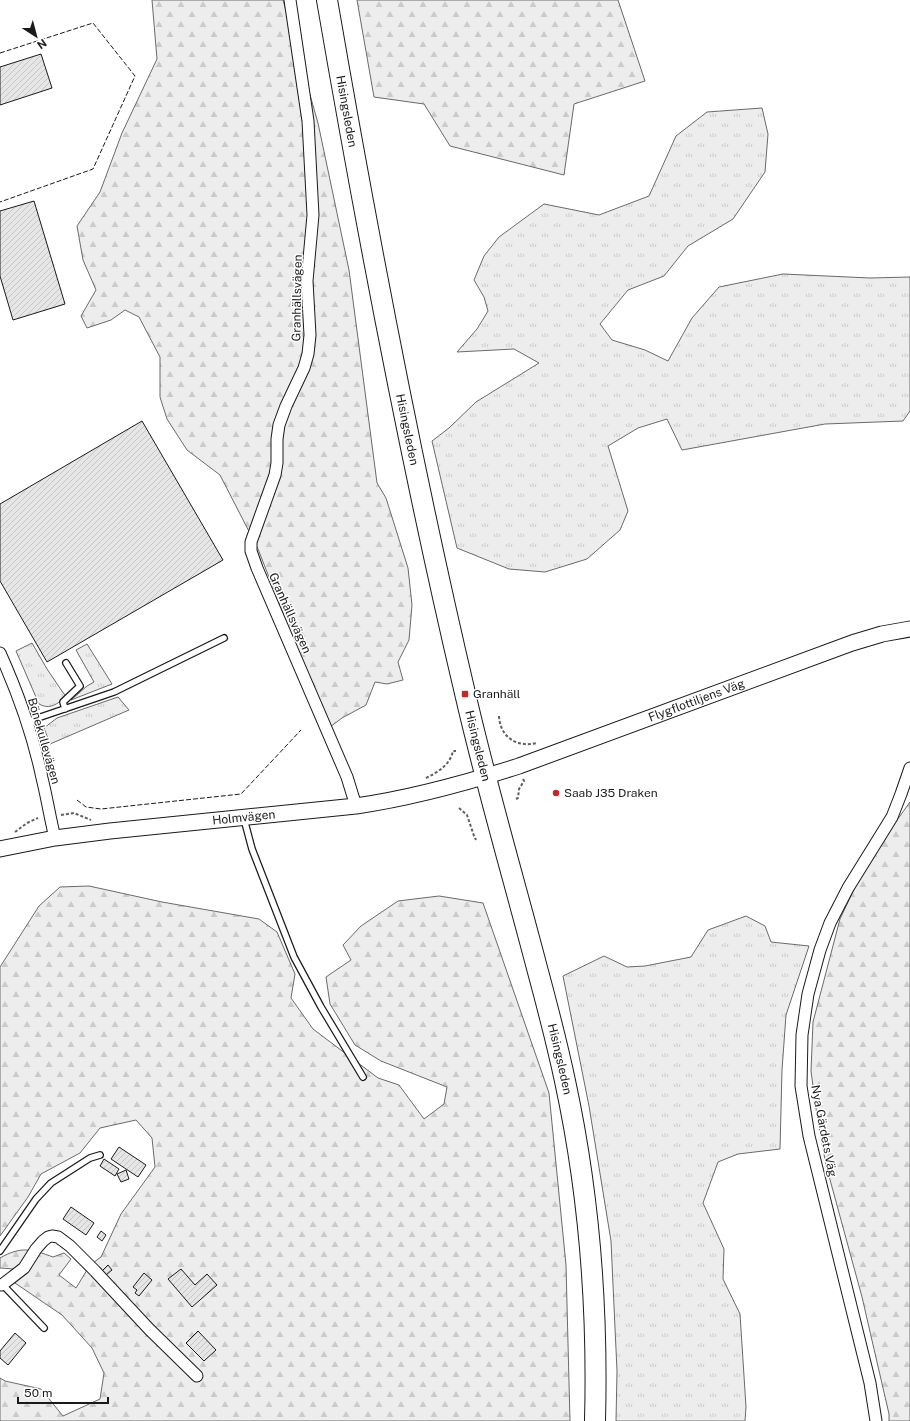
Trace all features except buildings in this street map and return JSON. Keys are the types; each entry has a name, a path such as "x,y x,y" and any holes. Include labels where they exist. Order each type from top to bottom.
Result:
{"highway":[{"name":"Hisingsleden","path":"327,0 393,359 422,505 485,777 509,860 566,1081 580,1158 592,1271 595,1330 595,1421"}],"street":[{"name":"Granhällsvägen","path":"290,0 308,129 313,215 307,282 310,335 308,354 304,368 286,406 279,425 275,475 251,542 257,568 347,778 356,806"},
{"name":"Flygflottiljens Väg","path":"485,777 575,746 852,643 882,634 910,629"},
{"name":"Bönekullevägen","path":"0,653 17,694 26,722 38,764 55,838"},
{"name":"Nya Gärdets Väg","path":"876,1421 870,1383 809,1136 801,1086 802,1035 808,994 820,950 830,923 848,888 892,816 910,768"},
{"name":"Holmvägen","path":"0,849 55,838 392,801 485,777"},
{"path":"1,1284 24,1268 36,1249 48,1237 58,1237 70,1246 149,1329 197,1376"}],"lane":[{"path":"26,722 114,692 224,638"},
{"path":"65,709 63,702 80,686 66,663"},
{"path":"243,818 252,849 294,957 321,1008 363,1076"},
{"path":"0,1252 36,1199 51,1183 90,1158 100,1155"},
{"path":"1,1284 44,1328"}],"path":[{"path":"499,716 505,736 511,741 528,744 537,743"},
{"path":"424,779 447,765 453,751 456,751"},
{"path":"516,798 524,781 523,779"},
{"path":"459,808 466,813 476,840"}],"green space":[{"path":"152,0 283,0 318,123 349,270 377,483 386,498 408,568 412,605 409,640 398,662 403,680 387,684 375,682 366,705 342,718 330,727 319,705 258,549 220,475 187,450 167,419 160,397 160,357 139,317 125,310 111,320 87,328 81,316 96,290 83,260 77,226 100,192 122,133 157,59"},
{"path":"357,0 618,0 645,81 574,104 564,175 450,146 424,104 374,97"},
{"path":"762,108 768,134 765,172 733,219 688,246 664,276 628,290 600,324 612,340 645,350 668,361 692,318 719,287 783,274 870,278 910,277 910,411 903,421 825,424 682,450 667,419 638,428 608,446 628,511 620,530 587,559 545,572 509,569 457,548 432,441 449,428 476,402 539,363 514,349 457,352 477,329 488,311 484,297 474,280 484,256 499,237 544,204 599,215 649,196 676,136 707,112"},
{"path":"32,643 47,669 66,695 66,697 60,702 50,706 43,706 39,704 16,651"},
{"path":"87,644 112,684 71,700 94,682 76,650"},
{"path":"118,697 129,710 50,744 44,728 57,718"},
{"path":"910,802 910,1421 889,1421 889,1414 862,1297 826,1165 811,1071 813,1022 840,919 867,862"},
{"path":"89,886 162,902 259,919 277,932 295,974 291,998 313,1029 378,1078 399,1085 424,1119 444,1104 447,1087 381,1061 355,1045 330,1004 326,977 351,960 343,945 361,926 398,901 439,896 483,903 549,1093 566,1265 570,1421 0,1421 0,1378 5,1381 41,1389 63,1416 100,1399 104,1373 92,1348 62,1315 15,1283 14,1269 0,1268 0,1258 20,1250 38,1252 53,1257 64,1253 71,1259 59,1275 76,1288 90,1265 101,1257 121,1214 155,1167 152,1138 136,1120 100,1128 80,1153 41,1174 28,1197 0,1236 0,967 39,906 60,887"},
{"path":"746,916 765,926 771,942 809,946 786,1015 782,1070 780,1149 738,1154 718,1162 703,1203 724,1249 723,1279 740,1314 746,1407 745,1421 616,1421 617,1371 611,1241 589,1106 563,976 604,956 627,967 645,966 691,957 708,930"}],"fence":[{"path":"0,53 93,23 135,76 93,169 0,202"},
{"path":"77,800 86,807 101,809 241,794 301,730"}],"place":[{"name":"Granhäll","path":"465,694"},
{"name":"Saab J35 Draken","path":"556,793"}]}
